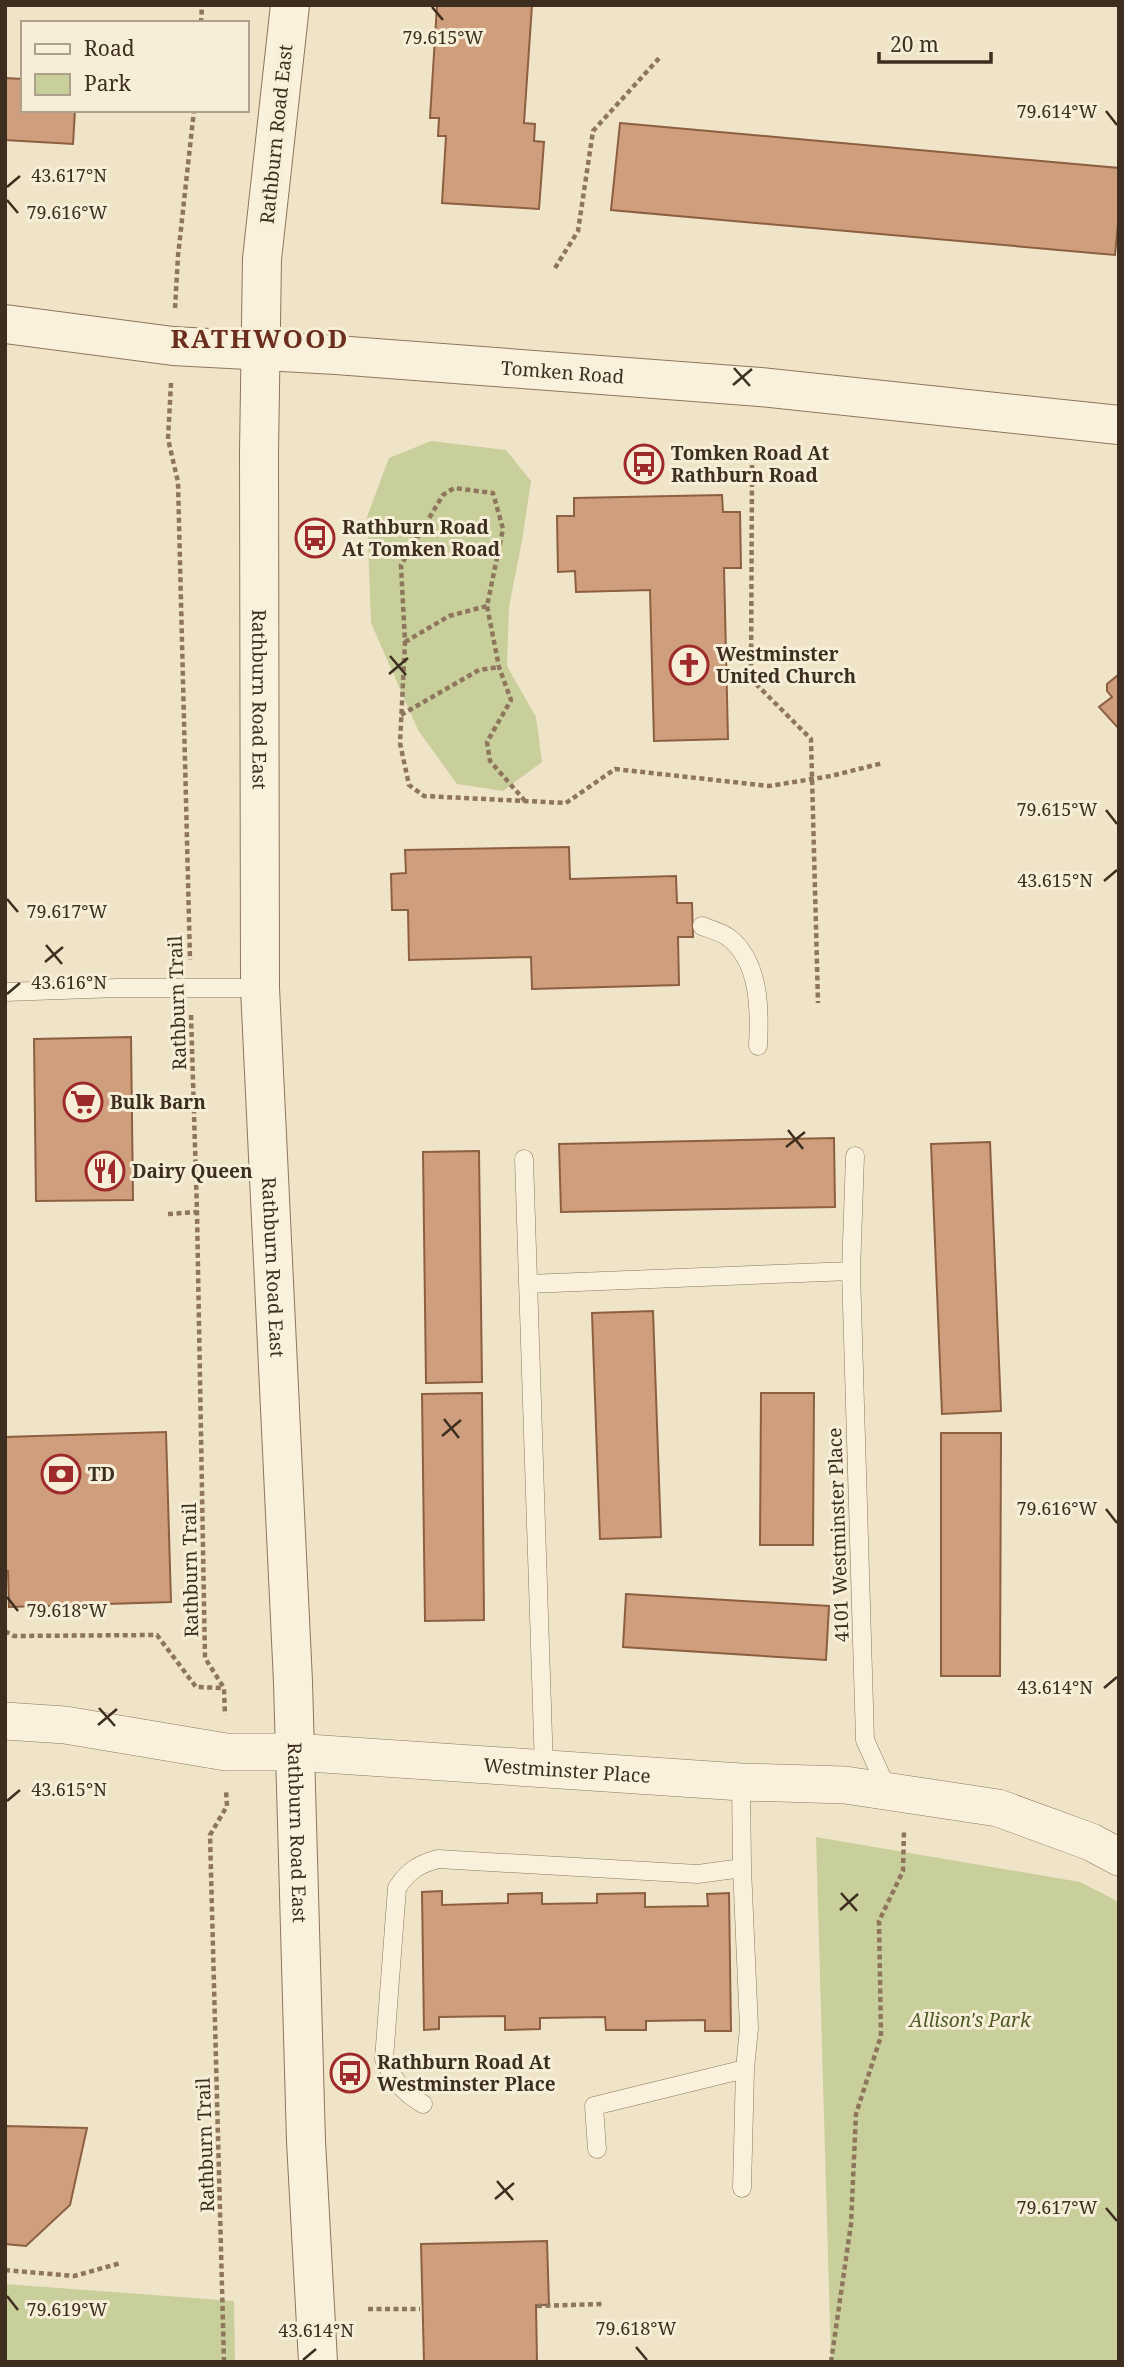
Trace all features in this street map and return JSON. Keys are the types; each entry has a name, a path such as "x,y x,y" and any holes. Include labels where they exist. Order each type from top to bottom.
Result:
{"street":[{"name":"Rathburn Road East","path":"290,5 262,259 260,988 293,1682 306,2141 318,2362"},
{"name":"Tomken Road","path":"5,324 173,346 760,387 1119,425"},
{"name":"Westminster Place","path":"5,1721 65,1726 226,1752 293,1752 741,1782 845,1784 998,1808 1091,1842 1119,1857"}],"lane":[{"path":"702,926 727,936 743,953 753,978 760,1012 758,1046"},
{"path":"5,992 118,988 260,988"},
{"name":"4101 Westminster Place","path":"855,1156 851,1271 864,1740 888,1791"},
{"path":"524,1159 544,1768"},
{"path":"528,1284 851,1271"},
{"path":"741,1782 749,2028 745,2069 742,2188"},
{"path":"423,2104 405,2093 392,2078 384,2059 397,1888 407,1873 421,1864 438,1859 698,1874 742,1868"},
{"path":"597,2148 594,2106 745,2069"}],"path":[{"path":"555,268 578,231 593,131 661,56"},
{"path":"177,256 194,112"},
{"name":"Rathburn Trail","path":"5,1631 14,1636 157,1635 196,1687 224,1688 205,1657 197,1212 178,482 168,439"},
{"path":"752,465 751,679 811,739 818,1003"},
{"path":"525,801 490,761 487,742 511,700 499,667 486,606 503,529 493,493 454,488 443,495 401,565 405,642 400,743 409,785 424,796 525,801 566,803 615,769 769,786 883,763"},
{"path":"405,642 449,617 486,606"},
{"path":"401,715 479,670 499,667"},
{"path":"168,1214 197,1212"},
{"path":"831,2362 851,2224 856,2113 881,2036 879,1922 903,1871 905,1834 888,1791"},
{"name":"Rathburn Trail","path":"224,2362 210,1835 227,1806"},
{"path":"5,2270 74,2276 121,2263"},
{"path":"537,2306 605,2304"},
{"path":"368,2309 420,2309"}],"green space":[{"path":"431,441 506,450 531,481 509,607 507,666 536,717 542,762 503,791 457,784 418,730 371,623 367,517 389,458"},
{"name":"Allison's Park","path":"816,1837 1080,1882 1119,1902 1119,2362 831,2362"},
{"path":"5,2284 234,2301 235,2362 5,2362"}],"building":[{"path":"437,5 532,5 524,123 535,124 534,141 544,142 539,209 442,203 446,136 438,136 439,118 430,118"},
{"path":"5,78 21,79 21,112 75,112 73,144 5,140"},
{"path":"620,123 1119,168 1115,255 611,210"},
{"name":"Westminster United Church","path":"722,495 723,512 740,512 741,568 724,568 728,739 654,741 650,590 576,592 575,571 558,572 557,516 574,516 574,498"},
{"path":"1118,675 1119,729 1099,707 1112,697 1107,691 1107,684"},
{"path":"569,847 570,879 676,876 677,903 692,903 693,937 678,937 679,985 532,989 531,957 409,960 408,910 392,910 391,874 406,873 405,850"},
{"path":"131,1037 133,1200 36,1201 34,1039"},
{"path":"834,1138 835,1207 561,1212 559,1144"},
{"path":"990,1142 1001,1411 942,1414 931,1144"},
{"path":"479,1151 482,1382 426,1383 423,1152"},
{"path":"653,1311 661,1537 600,1539 592,1313"},
{"path":"482,1393 484,1620 425,1621 422,1394"},
{"path":"761,1393 814,1393 813,1545 760,1545"},
{"path":"166,1432 171,1602 9,1607 8,1571 5,1571 5,1437"},
{"path":"941,1433 1001,1433 1000,1676 941,1676"},
{"path":"626,1594 829,1606 826,1660 623,1647"},
{"path":"442,1891 442,1905 508,1903 508,1894 542,1893 542,1904 597,1903 597,1894 645,1893 645,1907 708,1906 707,1894 729,1893 731,2031 705,2031 705,2020 646,2021 646,2030 606,2030 605,2017 540,2018 540,2029 505,2030 505,2016 439,2017 439,2029 424,2030 422,1892"},
{"path":"5,2126 87,2128 70,2205 26,2246 5,2244"},
{"path":"547,2241 549,2305 536,2305 537,2362 424,2362 421,2244"}],"place":[{"name":"Tomken Road At Rathburn Road","path":"644,464"},
{"name":"Rathburn Road At Tomken Road","path":"315,538"},
{"name":"Westminster United Church","path":"689,665"},
{"name":"Bulk Barn","path":"83,1102"},
{"name":"Dairy Queen","path":"105,1171"},
{"name":"TD","path":"61,1474"},
{"name":"Rathburn Road At Westminster Place","path":"350,2073"}],"district":[{"name":"RATHWOOD","path":"260,338"}]}
